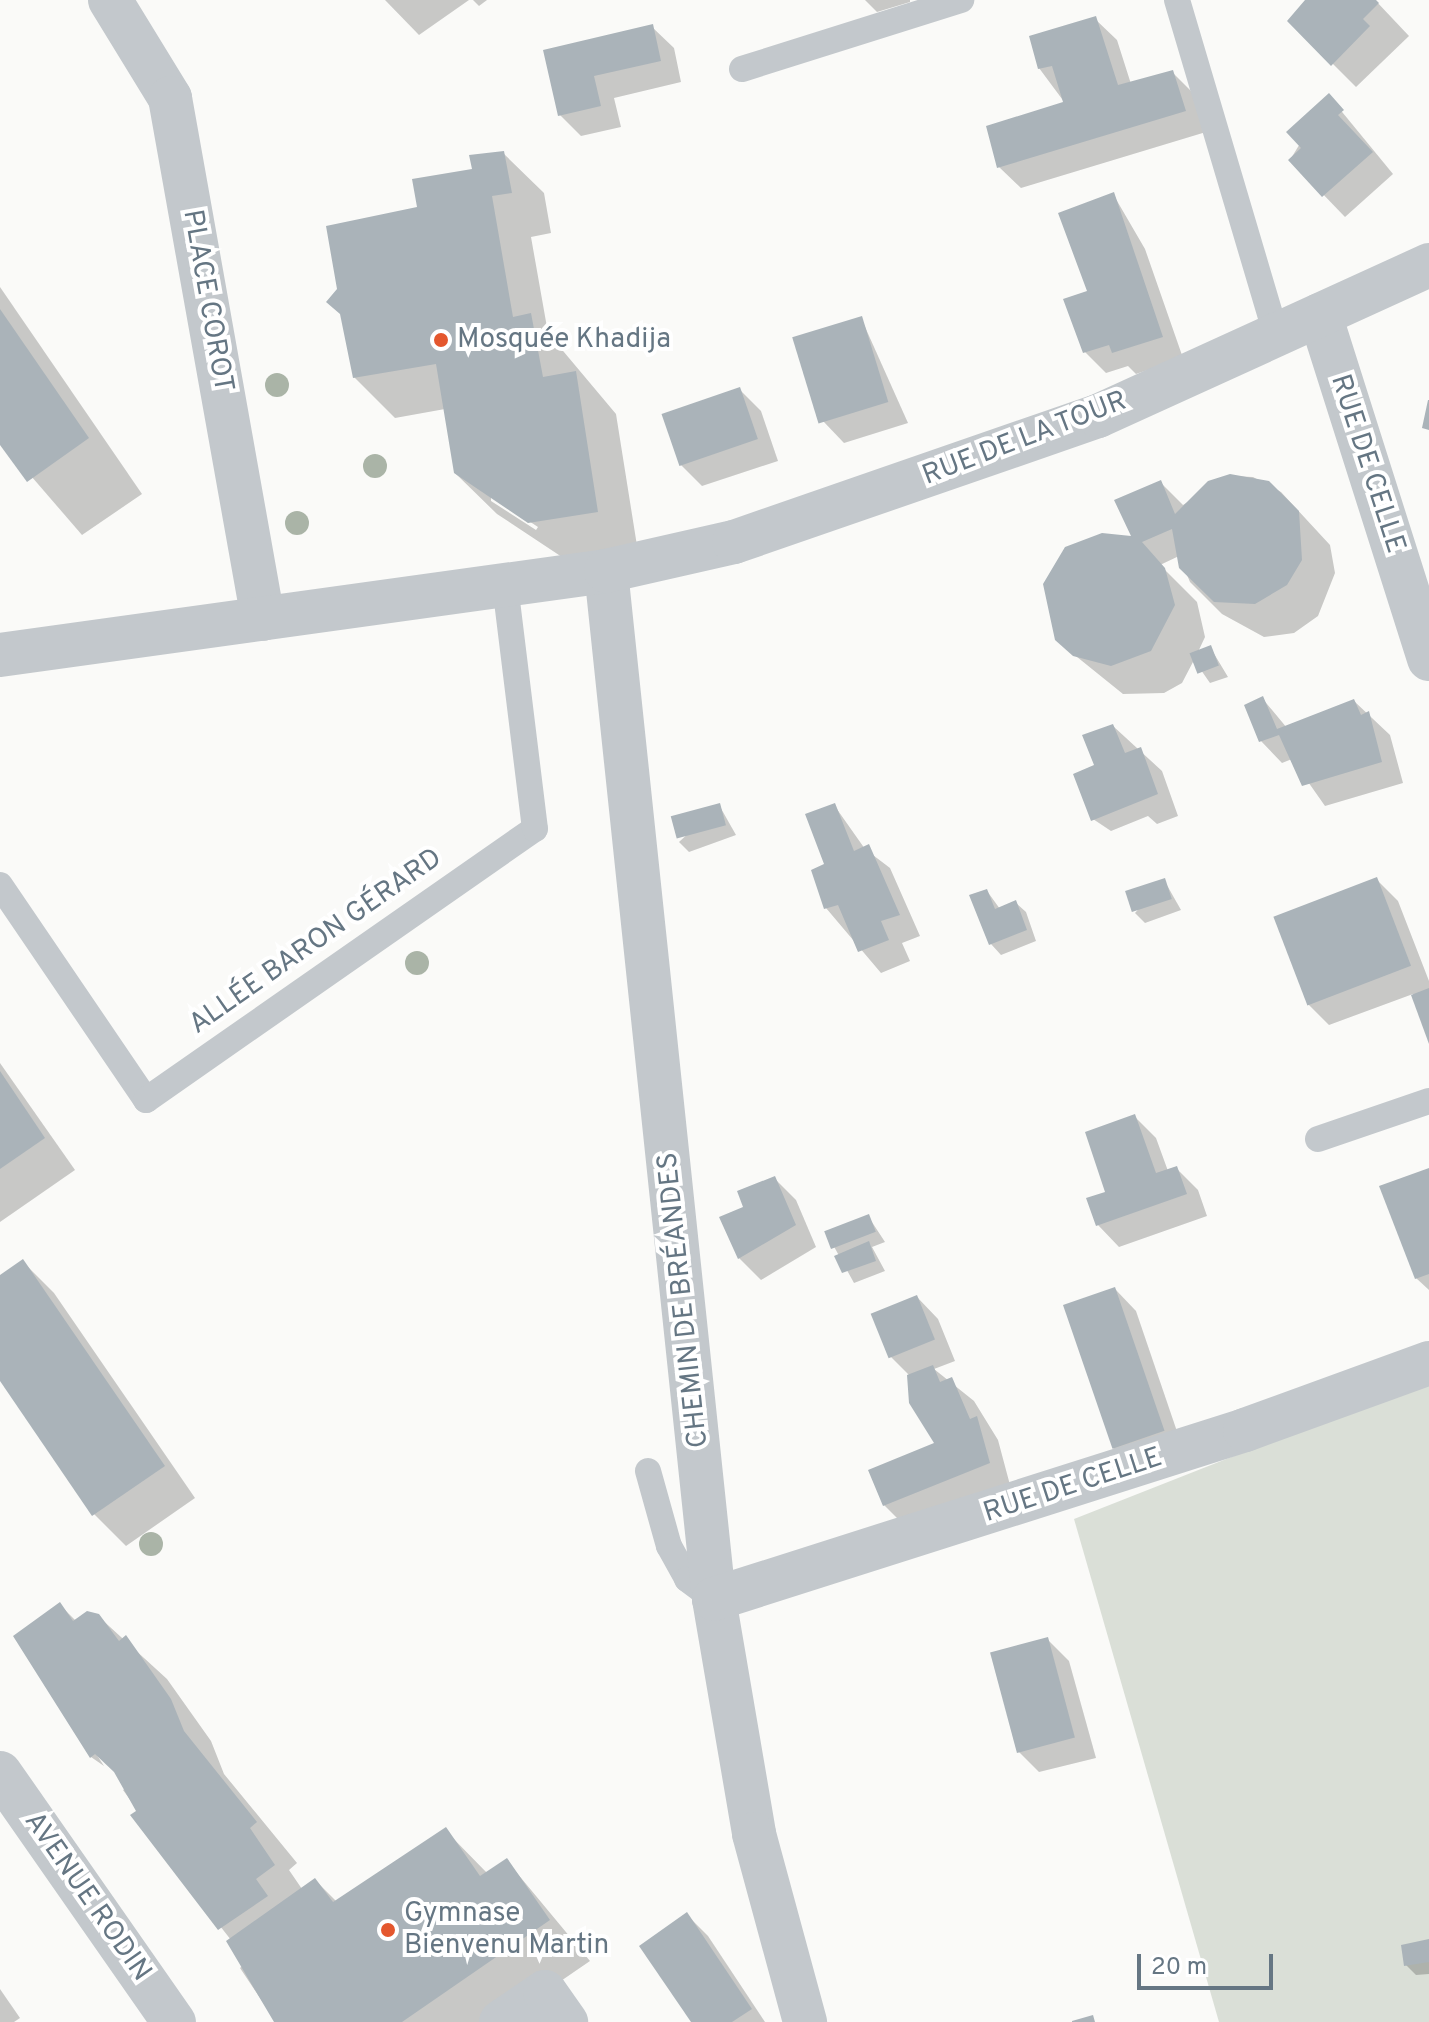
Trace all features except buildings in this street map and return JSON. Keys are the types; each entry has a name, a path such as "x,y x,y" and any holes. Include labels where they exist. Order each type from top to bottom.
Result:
{"street":[{"name":"PLACE COROT","path":"110,0 170,98 263,619"},
{"name":"RUE DE LA TOUR","path":"0,655 606,571 734,542 1034,441 1429,265"},
{"name":"RUE DE CELLE","path":"1320,315 1429,659"},
{"name":"CHEMIN DE BRÉANDES","path":"606,571 714,1599 754,1834 805,2022"},
{"name":"RUE DE CELLE","path":"714,1599 1245,1430 1429,1363"},
{"name":"AVENUE RODIN","path":"0,1773 174,2022"},
{"path":"501,2022 545,1992 566,2022"}],"lane":[{"path":"742,69 961,0"},
{"path":"1177,0 1276,334"},
{"name":"ALLÉE BARON GÉRARD","path":"0,885 146,1100 535,829 505,586"},
{"path":"1318,1139 1429,1101"},
{"path":"648,1471 669,1546 687,1579 714,1599"}],"shaded area":[{"path":"1429,1379 1429,2022 1219,2022 1074,1519"}],"place":[{"name":"Mosquée Khadija","path":"441,340"},
{"name":"Gymnase Bienvenu Martin","path":"388,1930"}]}
